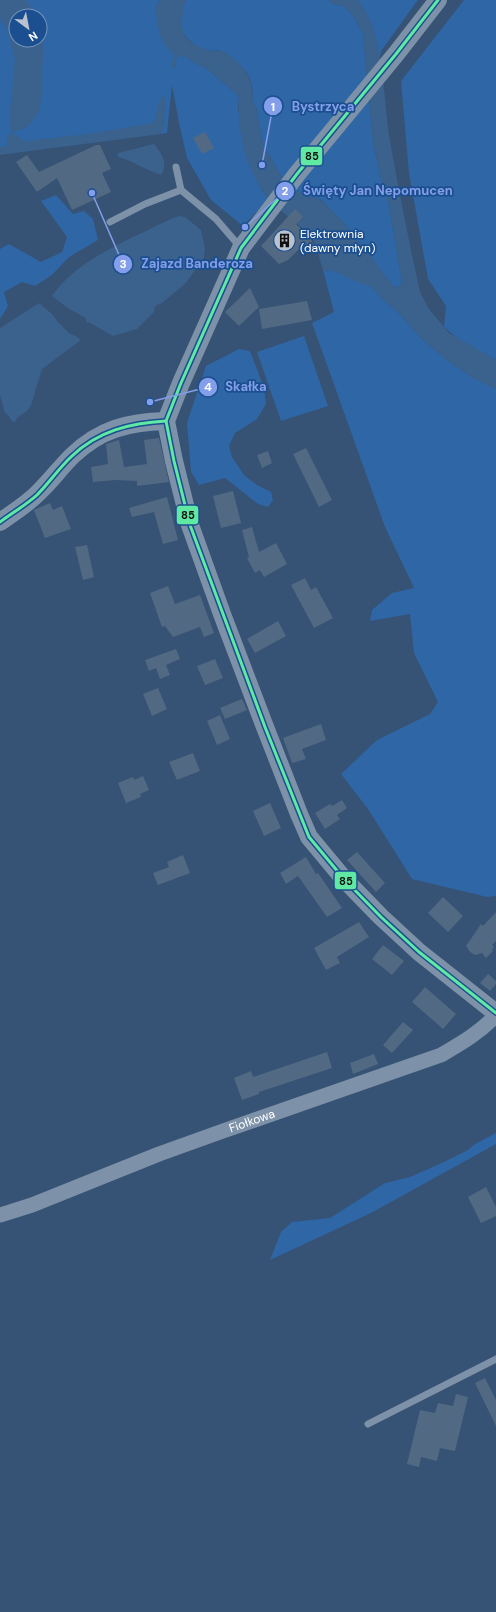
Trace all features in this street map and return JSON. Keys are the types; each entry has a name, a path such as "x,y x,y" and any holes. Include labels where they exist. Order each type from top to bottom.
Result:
{"street":[{"path":"438,0 396,54 290,182 241,248 181,383 166,422 190,525 298,814 309,837 344,879 381,917 419,952 496,1014"},
{"path":"0,522 34,498 71,457 93,439 112,429 134,424 166,422"},
{"name":"Fiołkowa","path":"0,1215 38,1202 159,1154 441,1055 468,1039 486,1025 496,1014"}],"lane":[{"path":"176,167 182,190 216,219 241,248"},
{"path":"110,222 145,204 182,190"},
{"path":"368,1424 496,1359"}],"shaded area":[{"path":"0,0 160,0 155,9 187,57 193,62 206,68 239,96 238,109 261,189 269,199 243,226 211,200 187,158 172,85 167,133 0,154"},
{"path":"0,0 26,0 31,8 8,8 8,33 0,19"},
{"path":"160,0 185,0 182,14 182,28 187,39 208,50 225,52 247,73 251,84 253,103 256,107 263,144 282,178 293,189 309,197 319,199 332,211 344,223 395,288 400,286 402,281 388,200 380,175 373,141 363,34 354,17 344,6 331,3 329,0 358,0 367,14 378,48 382,68 390,141 420,292 429,309 449,333 496,360 496,389 472,377 448,361 420,337 402,316 372,287 334,271 323,270 312,238 305,230 278,208 268,197 259,185 252,171 242,141 239,96 206,68 193,62 187,57 176,56 170,51 162,40 155,8"},
{"path":"185,0 329,0 331,3 344,6 354,17 363,34 373,141 380,175 388,200 402,281 400,286 394,288 344,223 320,199 309,197 293,189 282,178 263,144 256,107 253,103 253,92 249,76 240,65 219,50 207,50 190,41 181,25"},
{"path":"358,0 418,0 381,51 380,59 372,26"},
{"path":"464,0 496,0 496,360 458,339 444,327 446,306 428,279 409,173 401,81"},
{"path":"12,48 43,48 42,94 39,112 29,126 12,133 25,141 89,134 153,123 160,100 165,101 164,129 160,134 0,155 0,147 6,147 8,135 11,133 10,113 15,59"},
{"path":"154,144 161,154 164,162 161,175 118,157 118,153"},
{"path":"56,195 73,214 84,211 93,219 98,240 69,257 52,275 35,286 22,282 4,292 8,306 0,319 0,249 9,244 41,262 62,252 67,237 41,201"},
{"path":"179,216 185,217 201,230 205,248 204,258 185,284 162,303 155,306 154,312 137,329 113,336 86,322 86,318 69,309 52,296 60,285 90,260 137,235"},
{"path":"323,270 334,271 372,287 402,316 420,337 448,361 472,377 496,389 496,896 487,897 412,879 368,809 341,774 377,740 430,714 438,702 414,653 410,614 370,621 372,610 392,593 414,588 385,527 312,323 334,312"},
{"path":"39,303 52,314 70,334 81,340 42,369 31,405 27,411 17,418 15,422 12,421 5,413 0,395 0,328"},
{"path":"304,336 328,406 281,421 257,352"},
{"path":"239,349 250,351 264,388 266,404 257,419 235,433 229,446 232,457 244,475 257,485 271,492 273,500 268,507 258,504 225,478 199,485 191,472 187,423 206,366"},
{"path":"496,1133 496,1144 371,1213 270,1260 281,1232 292,1222 330,1218 385,1183 410,1177 444,1162 468,1150 475,1144"}],"building":[{"path":"205,132 214,148 202,154 193,138"},
{"path":"96,145 100,145 111,169 102,173 111,192 72,210 57,178 37,192 16,162 27,155 39,172"},
{"name":"Elektrownia (dawny młyn)","path":"295,209 303,217 296,224 310,237 315,248 303,251 301,247 288,260 279,264 261,246"},
{"path":"250,288 259,307 239,326 225,312"},
{"path":"307,301 312,320 262,329 259,309"},
{"path":"159,438 169,482 137,486 137,481 115,480 93,482 91,467 108,464 106,444 119,440 124,467 147,464 144,440"},
{"path":"306,448 332,500 319,507 293,454"},
{"path":"268,451 272,463 262,468 257,455"},
{"path":"233,491 241,523 221,528 213,496"},
{"path":"167,497 178,540 163,544 154,512 132,517 129,508"},
{"path":"50,503 53,510 62,506 71,529 45,538 34,510"},
{"path":"252,527 259,552 276,543 287,564 264,577 260,570 255,573 247,558 249,557 242,530"},
{"path":"87,545 94,577 83,580 75,547"},
{"path":"305,578 311,590 316,587 333,618 314,628 291,585"},
{"path":"168,586 175,604 200,595 214,633 204,637 200,627 173,637 165,626 162,627 150,593"},
{"path":"278,621 286,636 255,653 247,639"},
{"path":"176,649 180,659 166,665 170,675 160,679 156,668 149,671 145,660"},
{"path":"215,659 223,678 205,685 197,666"},
{"path":"158,688 167,709 152,716 143,694"},
{"path":"242,699 247,710 225,719 220,708"},
{"path":"220,715 230,739 217,745 207,721"},
{"path":"321,724 326,740 302,749 306,759 292,763 283,738"},
{"path":"193,753 200,771 177,780 169,762"},
{"path":"143,776 149,790 140,794 141,797 126,803 118,783 133,777 134,780"},
{"path":"342,800 347,808 337,815 340,819 325,829 315,813 330,804 332,806"},
{"path":"270,803 281,828 264,836 253,811"},
{"path":"357,852 385,883 376,892 347,860"},
{"path":"183,855 190,873 158,885 153,873 169,867 167,862"},
{"path":"306,857 316,874 318,873 342,908 327,917 298,876 286,884 280,873"},
{"path":"443,897 463,916 448,932 428,913"},
{"path":"496,912 496,941 492,945 494,947 492,950 493,951 486,958 482,953 475,955 470,952 466,946 481,924 483,926"},
{"path":"359,922 369,937 337,957 340,963 326,970 314,948"},
{"path":"383,945 404,961 392,975 372,959"},
{"path":"488,974 496,981 496,984 490,991 480,983"},
{"path":"425,987 456,1014 443,1029 412,1002"},
{"path":"403,1022 413,1030 392,1053 383,1045"},
{"path":"327,1052 332,1068 259,1092 259,1094 242,1100 234,1078 251,1071 253,1077"},
{"path":"374,1054 378,1064 353,1074 350,1063"},
{"path":"486,1187 496,1207 496,1216 481,1223 468,1197"},
{"path":"485,1378 496,1400 496,1426 475,1383"},
{"path":"456,1394 468,1397 455,1451 440,1448 437,1461 421,1457 419,1467 407,1464 420,1410 435,1413 438,1403 453,1406"}],"waterway":[{"path":"173,66 177,52"},
{"path":"162,106 163,98"}],"transit line":[{"name":"85","path":"438,0 396,54 297,174 241,248 181,383 166,421 190,525 265,727 309,837 344,879 381,917 419,952 496,1013"},
{"name":"85","path":"0,522 24,506 37,495 67,461 82,447 93,440 104,434 127,426 166,421"}],"place":[{"name":"Bystrzyca","path":"262,165"},
{"name":"Zajazd Banderoza","path":"92,193"},
{"name":"Święty Jan Nepomucen","path":"245,227"},
{"name":"Elektrownia (dawny młyn)","path":"285,241"},
{"name":"Skałka","path":"150,402"}]}
